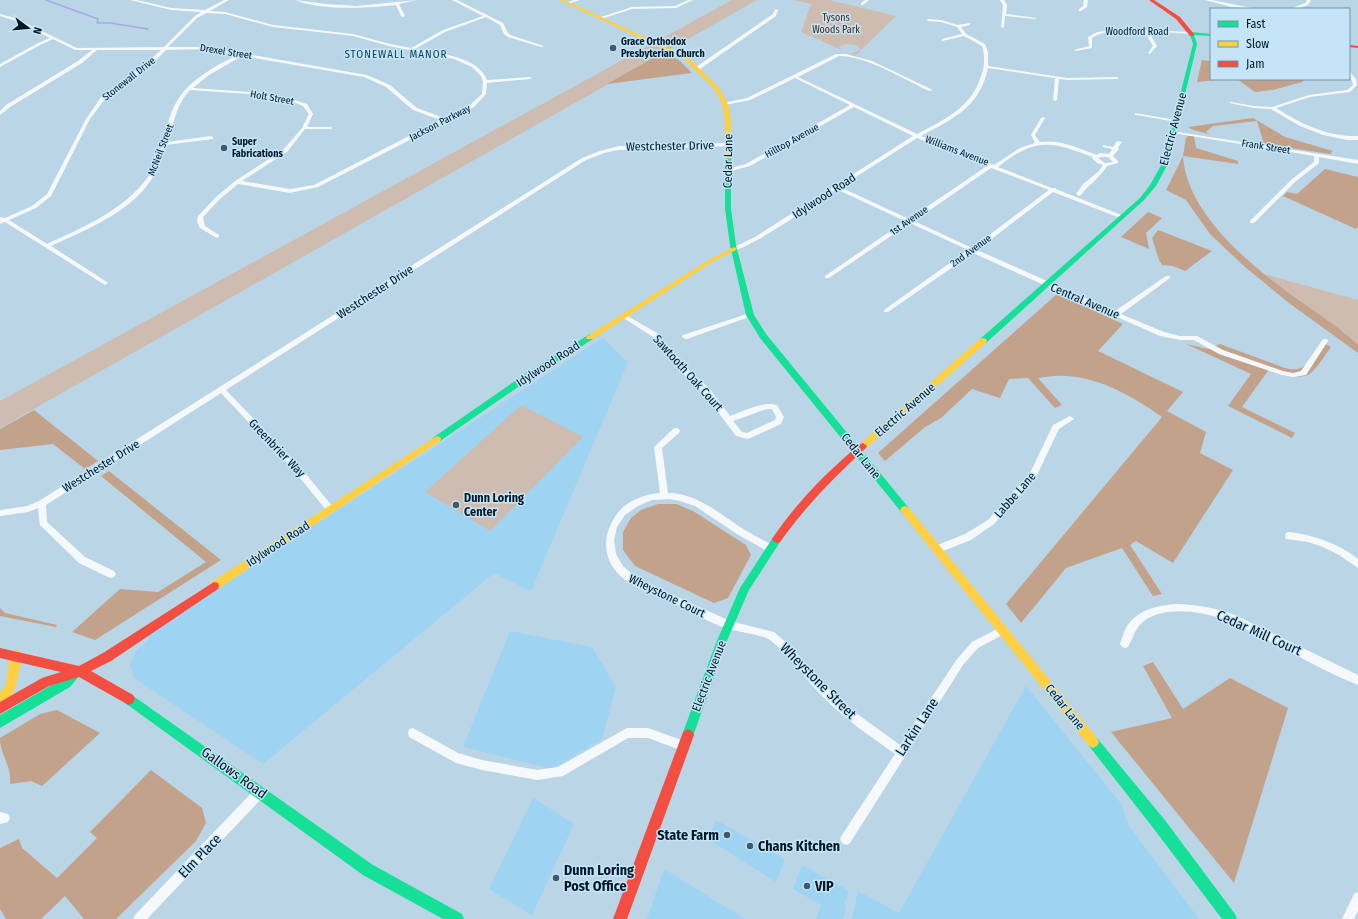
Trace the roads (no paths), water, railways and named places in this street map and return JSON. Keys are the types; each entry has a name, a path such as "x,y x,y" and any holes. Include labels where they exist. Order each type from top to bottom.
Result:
{"main road":[{"path":"1152,0 1183,23 1192,33"},
{"name":"Cedar Lane","path":"564,1 679,54 698,68 717,89 725,104 728,120 728,209 734,249 750,315 762,336 938,549 1159,824 1230,917"},
{"name":"Woodford Road","path":"1192,33 1210,35"},
{"name":"Electric Avenue","path":"620,919 729,624 745,588 770,548 791,518 816,489 857,450 1122,217 1150,190 1161,173 1176,121 1195,44 1192,33"},
{"name":"Idylwood Road","path":"0,708 46,682 80,671 107,657 429,445 528,376 725,252 734,249"},
{"name":"Gallows Road","path":"0,653 80,671 120,693 368,870 457,919"},
{"path":"0,703 11,689 14,675 12,670 16,656"},
{"name":"Idylwood Road","path":"0,722 66,683 80,671"}],"street":[{"path":"132,0 171,9 225,14 273,26 354,35 444,55 464,61 479,71 485,82 530,78"},
{"path":"141,3 149,0"},
{"name":"Stonewall Drive","path":"2,219 34,206 49,195 97,104 114,89 151,62 190,22 204,12 227,0"},
{"path":"297,0 344,6 397,3 415,0"},
{"path":"344,6 350,0"},
{"path":"454,0 502,24 506,34 509,36 542,46"},
{"path":"564,1 578,0"},
{"path":"600,18 632,8 676,7 691,0"},
{"path":"862,4 867,0"},
{"path":"1002,0 1005,5 1005,15 1002,27"},
{"path":"1080,10 1085,7 1086,0"},
{"path":"1207,0 1241,8"},
{"path":"1295,8 1307,4 1309,0"},
{"path":"397,3 403,16"},
{"path":"698,68 775,15 776,10"},
{"name":"Drexel Street","path":"0,15 14,19 76,49 206,48 316,66 373,79 388,86 415,109 444,120"},
{"path":"1005,15 1035,18"},
{"path":"412,49 444,31 486,16"},
{"path":"928,20 941,21 958,26 969,24"},
{"path":"943,40 965,35 958,26"},
{"path":"1146,30 1155,46 1150,53"},
{"name":"Woodford Road","path":"1076,50 1091,47 1090,37 1099,32 1146,30 1192,33"},
{"name":"Idylwood Road","path":"734,249 757,238 917,136 956,113 972,101 987,67 987,51 984,45 965,35"},
{"path":"0,66 39,44 53,38"},
{"path":"844,54 850,48"},
{"path":"0,114 8,106 80,62 95,50"},
{"name":"McNeil Street","path":"46,246 87,227 128,201 141,189 154,173 178,104 190,89 220,66 242,54"},
{"path":"725,104 748,99 838,55 844,54 865,60 931,90"},
{"path":"987,67 1056,78 1079,80 1117,78"},
{"path":"1231,102 1254,107 1272,108 1309,96 1348,91 1355,85 1354,79 1350,73"},
{"name":"Williams Avenue","path":"795,77 917,136 1122,217"},
{"path":"1055,100 1056,78"},
{"name":"Jackson Parkway","path":"237,182 285,190 309,188 478,102 484,94 485,82"},
{"name":"Holt Street","path":"190,89 250,94 294,101 304,105 310,112 310,117 304,128 285,151 237,182 218,198 200,217 202,227 217,236"},
{"name":"Hilltop Avenue","path":"728,170 748,165 854,106"},
{"path":"1272,108 1303,127 1347,138 1358,138"},
{"path":"1137,114 1176,121"},
{"path":"1038,144 1033,135 1043,121"},
{"path":"304,128 331,128"},
{"name":"Frank Street","path":"1173,132 1358,162"},
{"path":"164,144 211,138"},
{"path":"1110,156 1116,149 1119,142"},
{"name":"1st Avenue","path":"827,278 909,221 1022,147 1038,144 1066,146 1096,156"},
{"name":"Westchester Drive","path":"0,513 28,509 42,504 584,159 612,149 628,147 728,145"},
{"path":"1105,146 1116,149"},
{"path":"1252,222 1293,181 1317,162 1316,155"},
{"path":"1096,156 1110,156 1114,159 1115,163 1106,164 1097,161 1096,156"},
{"path":"1079,194 1082,185 1101,172 1106,164"},
{"name":"Central Avenue","path":"836,188 1046,284 1162,334 1180,338 1195,338 1226,354 1286,375 1303,373 1325,341"},
{"name":"2nd Avenue","path":"886,311 973,250 1054,190"},
{"path":"2,219 105,283"},
{"path":"1116,314 1168,277"},
{"path":"685,337 750,315"},
{"name":"Sawtooth Oak Court","path":"624,316 655,335 686,372 706,390 730,420 739,434 748,436 778,422 780,417 774,407 767,406 730,420"},
{"name":"Greenbrier Way","path":"221,390 298,470 330,509"},
{"name":"Labbe Lane","path":"938,549 968,537 991,522 1016,496 1033,475 1056,427 1070,419"},
{"path":"664,496 658,447 676,431"},
{"name":"Wheystone Court","path":"729,624 634,582 622,572 610,554 609,544 613,524 621,514 638,502 649,498 664,496 681,497 697,504 770,548"},
{"path":"42,504 43,524 82,560 111,574"},
{"path":"1289,536 1301,537 1328,545 1358,564"},
{"name":"Cedar Mill Court","path":"1125,644 1127,635 1132,625 1139,618 1152,612 1178,608 1206,610 1236,620 1358,680"},
{"name":"Wheystone Street","path":"729,624 771,635 787,649 828,694 852,717 901,752"},
{"name":"Larkin Lane","path":"846,839 960,662 975,644 1003,630"},
{"path":"413,733 456,758 482,765 537,775 559,772 627,733 648,733 683,746"},
{"name":"Elm Place","path":"139,919 260,792"},
{"path":"1348,919 1358,898"}],"waterway":[{"path":"46,0 98,19 97,23 110,23 148,29"}],"place":[{"name":"Grace Orthodox Presbyterian Church","path":"613,48"},
{"name":"Super Fabrications","path":"224,148"},
{"name":"Dunn Loring Center","path":"456,505"},
{"name":"State Farm","path":"727,835"},
{"name":"Chans Kitchen","path":"750,846"},
{"name":"Dunn Loring Post Office","path":"556,878"},
{"name":"VIP","path":"807,886"}],"district":[{"name":"STONEWALL MANOR","path":"396,54"}],"park label":[{"name":"Tysons Woods Park","path":"836,24"}]}
